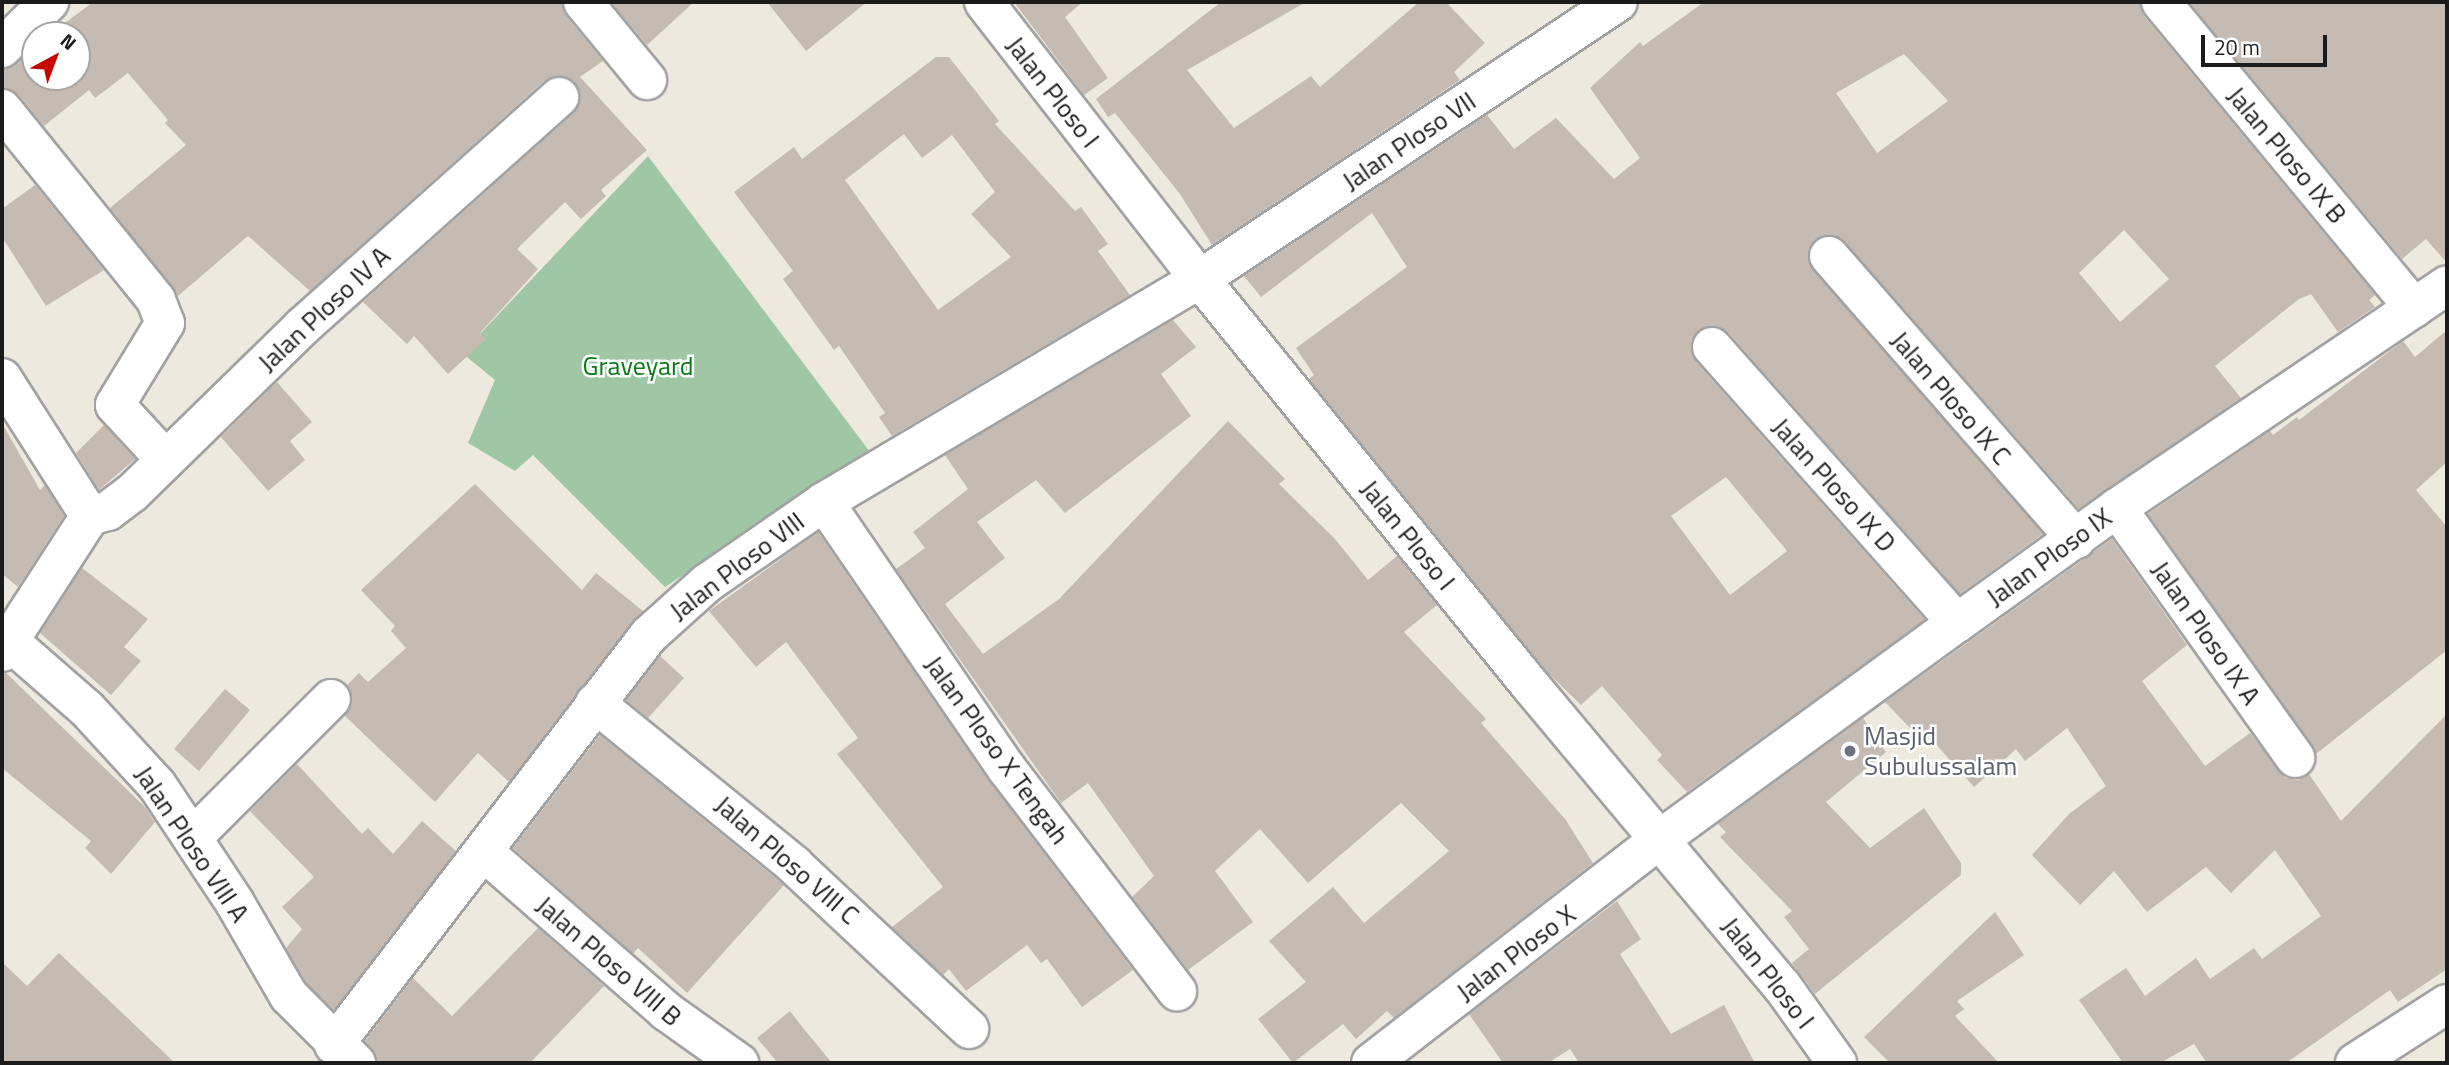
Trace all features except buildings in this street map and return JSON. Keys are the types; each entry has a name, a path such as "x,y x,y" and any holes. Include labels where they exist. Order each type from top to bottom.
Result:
{"street":[{"path":"2,48 49,2"},
{"path":"583,2 648,80"},
{"name":"Jalan Ploso I","path":"984,2 1200,279 1659,840 1782,986 1837,1063"},
{"name":"Jalan Ploso VII","path":"1200,279 1618,2"},
{"name":"Jalan Ploso IX B","path":"2161,2 2414,308"},
{"name":"Jalan Ploso IV A","path":"90,516 108,511 124,499 302,327 559,97"},
{"path":"2,109 156,300 165,323 114,405 130,427 165,459"},
{"name":"Jalan Ploso IX C","path":"1829,256 1927,373 2076,539"},
{"name":"Jalan Ploso VIII","path":"345,1054 484,852 596,703 674,610 824,502 1200,279"},
{"name":"Jalan Ploso IX","path":"1659,840 2117,508 2447,285"},
{"name":"Jalan Ploso IX D","path":"1712,347 1957,623"},
{"path":"2,378 90,516 5,647"},
{"name":"Jalan Ploso X Tengah","path":"824,502 1007,769 1177,991"},
{"name":"Jalan Ploso IX A","path":"2117,508 2295,758"},
{"name":"Jalan Ploso VIII A","path":"5,647 133,755 193,836 277,980 345,1054"},
{"path":"193,836 331,699"},
{"name":"Jalan Ploso VIII C","path":"596,703 794,865 968,1029"},
{"name":"Jalan Ploso X","path":"1371,1063 1659,840"},
{"name":"Jalan Ploso VIII B","path":"484,852 666,1011 739,1063"},
{"path":"2355,1063 2447,1004"}],"green space":[{"name":"Graveyard","path":"648,156 870,452 665,587 533,455 515,471 468,443 495,380 462,353"}],"place":[{"name":"Masjid Subulussalam","path":"1850,751"}]}
